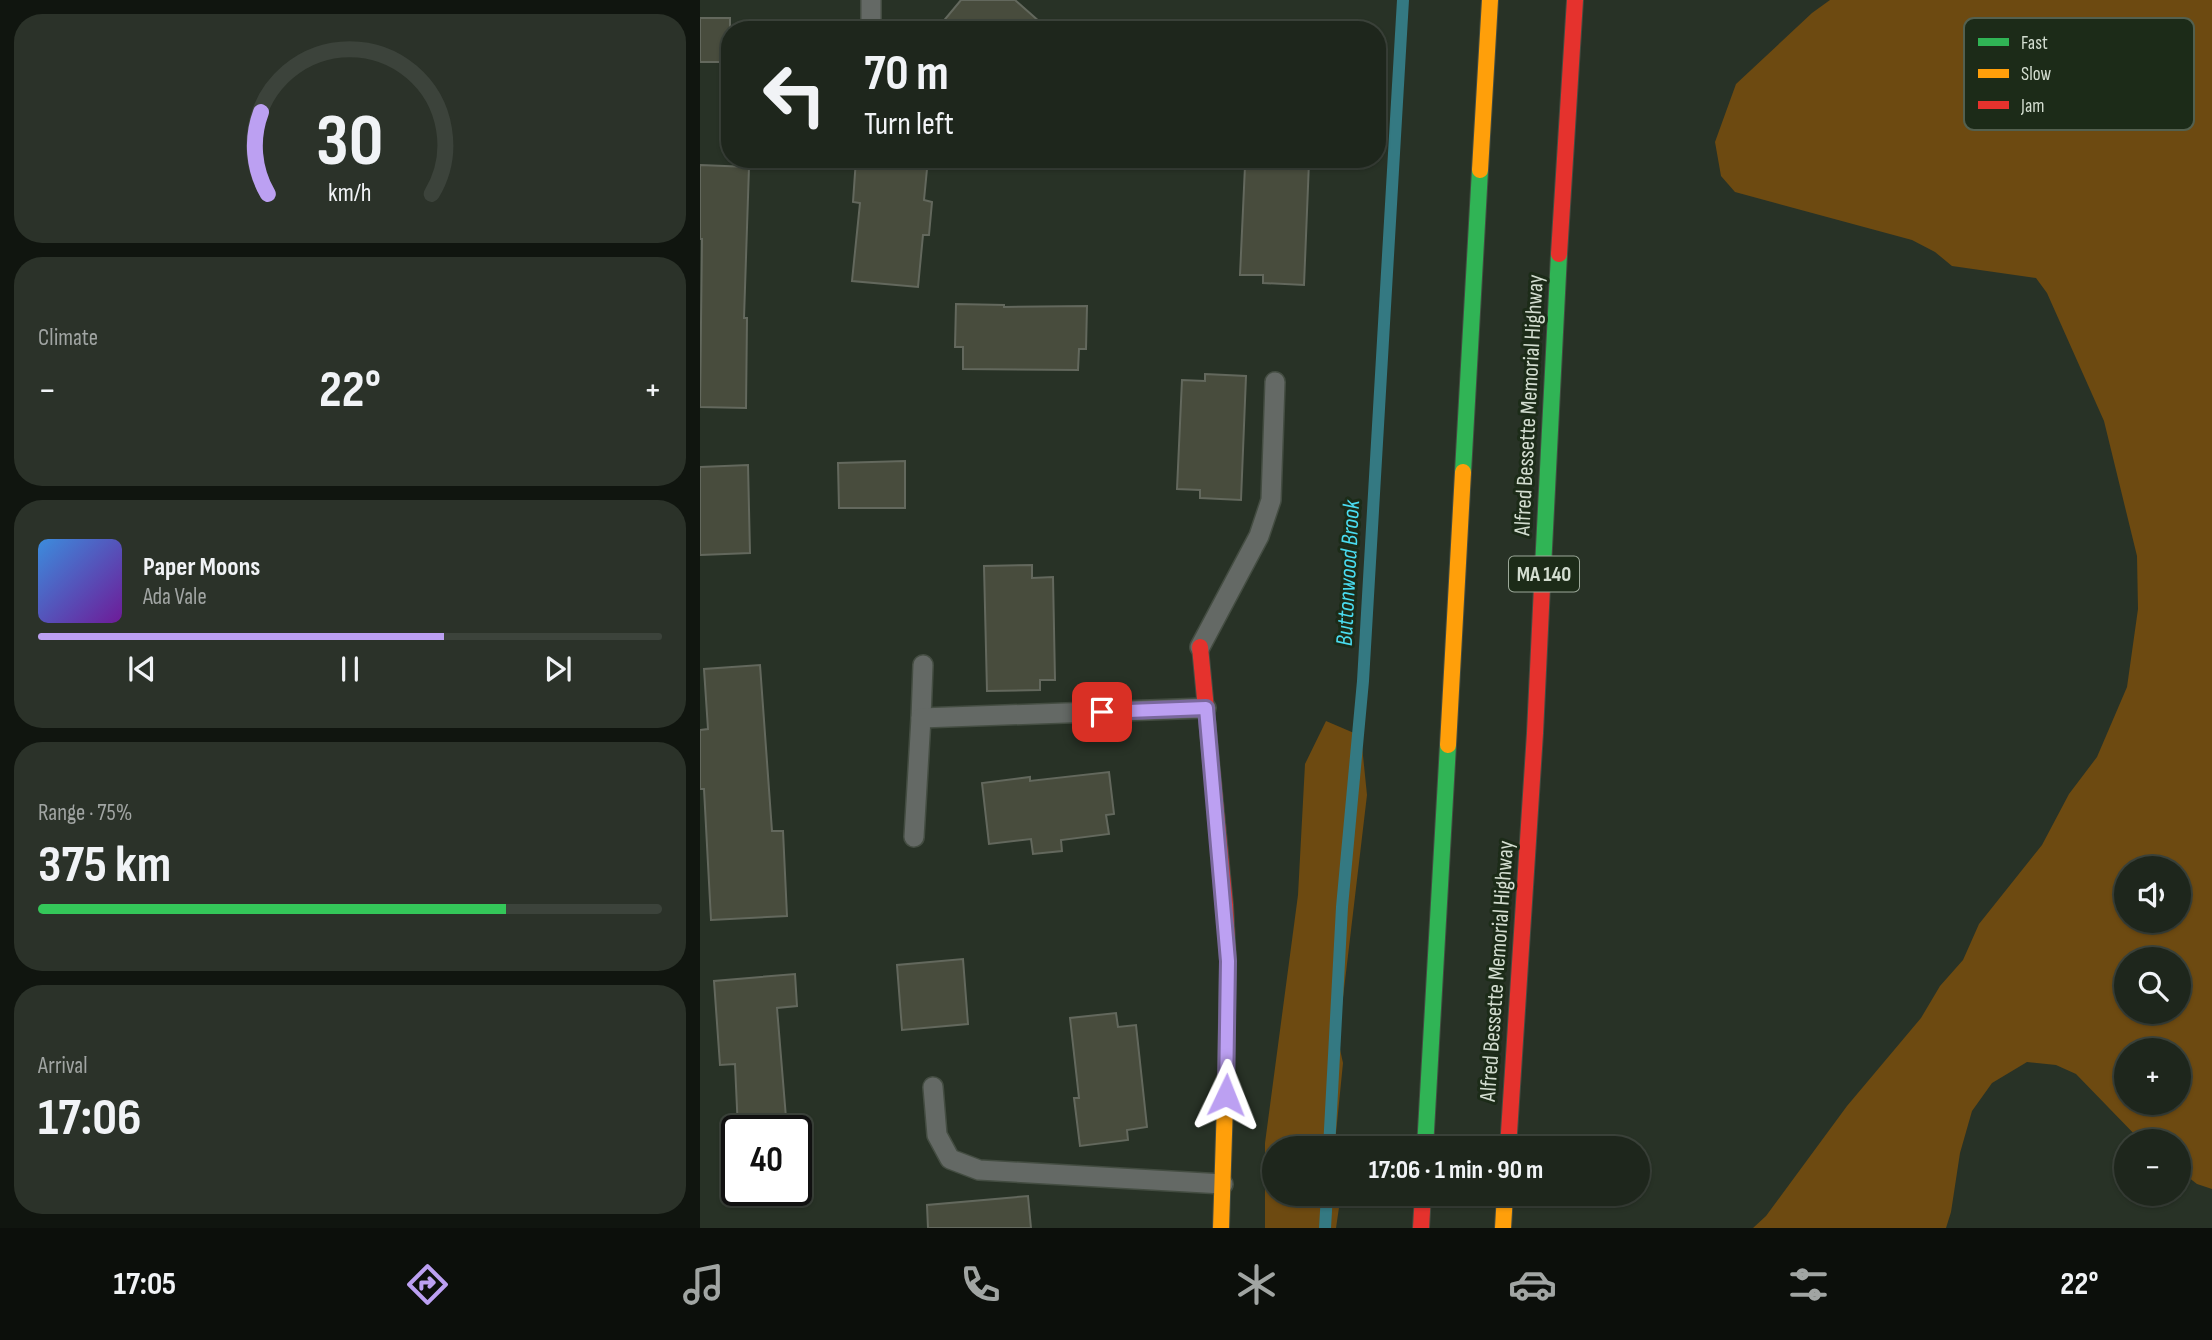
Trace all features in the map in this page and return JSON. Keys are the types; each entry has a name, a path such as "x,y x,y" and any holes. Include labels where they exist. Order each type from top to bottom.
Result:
{"main road":[{"path":"1426,1136 1489,0"},
{"name":"Alfred Bessette Memorial Highway","path":"1509,1136 1536,720 1560,226 1575,0"},
{"path":"1200,647 1228,961 1221,1228"},
{"path":"1421,1228 1422,1206"},
{"path":"1503,1228 1504,1206"}],"lane":[{"path":"871,0 871,21"},
{"path":"1200,647 1259,536 1271,500 1275,382"},
{"path":"914,837 923,665"},
{"path":"921,718 1206,708"},
{"path":"933,1087 937,1135 950,1159 979,1170 1223,1184"}],"shaded area":[{"path":"1830,0 2212,0 2212,1189 2191,1179 2191,1129 2129,1129 2116,1115 2191,1115 2191,1038 2114,1038 2114,1113 2076,1074 2056,1065 2027,1062 1992,1083 1972,1111 1960,1153 1946,1228 1753,1228 1766,1216 1847,1106 1921,1018 1940,986 1963,960 1979,924 2042,845 2069,794 2097,757 2127,687 2138,609 2137,556 2104,421 2047,293 2036,278 1952,266 1935,252 1912,240 1735,192 1721,176 1715,142 1736,84 1812,13"},
{"path":"1326,721 1361,736 1367,795 1338,1040 1343,1063 1336,1136 1266,1136 1298,895 1305,764"},
{"path":"1265,1206 1339,1206 1336,1228 1265,1228"}],"building":[{"path":"961,0 1015,0 1039,21 944,21"},
{"path":"700,18 730,18 730,21 721,21 721,62 700,62"},
{"path":"700,165 749,168 744,318 747,318 746,408 700,407"},
{"path":"855,168 927,169 924,200 932,202 929,235 923,235 918,287 852,281 860,203 853,202"},
{"path":"1245,168 1309,168 1304,285 1263,283 1263,275 1240,275"},
{"path":"956,304 1004,307 1087,306 1086,349 1079,349 1078,370 963,369 963,347 955,347"},
{"path":"1205,374 1246,376 1241,500 1200,498 1200,490 1177,489 1182,380 1205,381"},
{"path":"905,461 905,508 839,508 838,463"},
{"path":"748,465 750,553 700,555 700,467"},
{"path":"1032,565 1032,578 1053,577 1055,680 1040,680 1040,690 987,691 984,566"},
{"path":"760,665 772,831 783,831 787,916 711,920 704,789 700,789 700,730 708,729 704,669"},
{"path":"1109,772 1114,814 1106,815 1109,834 1061,840 1062,851 1033,854 1031,839 989,844 982,783 1030,777 1030,781"},
{"path":"963,959 968,1024 902,1030 897,965"},
{"path":"795,974 797,1006 777,1008 786,1115 737,1115 735,1064 720,1065 714,981"},
{"path":"1116,1013 1118,1027 1136,1025 1147,1127 1127,1130 1128,1140 1080,1146 1074,1098 1079,1098 1070,1018"},
{"path":"1028,1196 1031,1228 928,1228 927,1205"}],"waterway":[{"name":"Buttonwood Brook","path":"1330,1136 1342,907 1363,681 1403,0"},
{"name":"Buttonwood Brook","path":"1325,1228 1326,1206"}],"traffic: fast":[{"path":"1463,472 1480,170"},
{"path":"1542,587 1559,254"},
{"path":"1426,1136 1448,745"}],"traffic: slow":[{"path":"1480,170 1490,0"},
{"path":"1448,745 1463,472"},
{"path":"1221,1228 1226,1072"},
{"path":"1503,1228 1504,1206"}],"traffic: jam":[{"path":"1559,254 1575,0"},
{"path":"1509,1136 1542,587"},
{"path":"1200,647 1225,905 1228,961 1226,1072"},
{"path":"1421,1228 1422,1206"}],"route":[{"path":"1102,712 1206,708 1228,961 1226,1095"}]}
